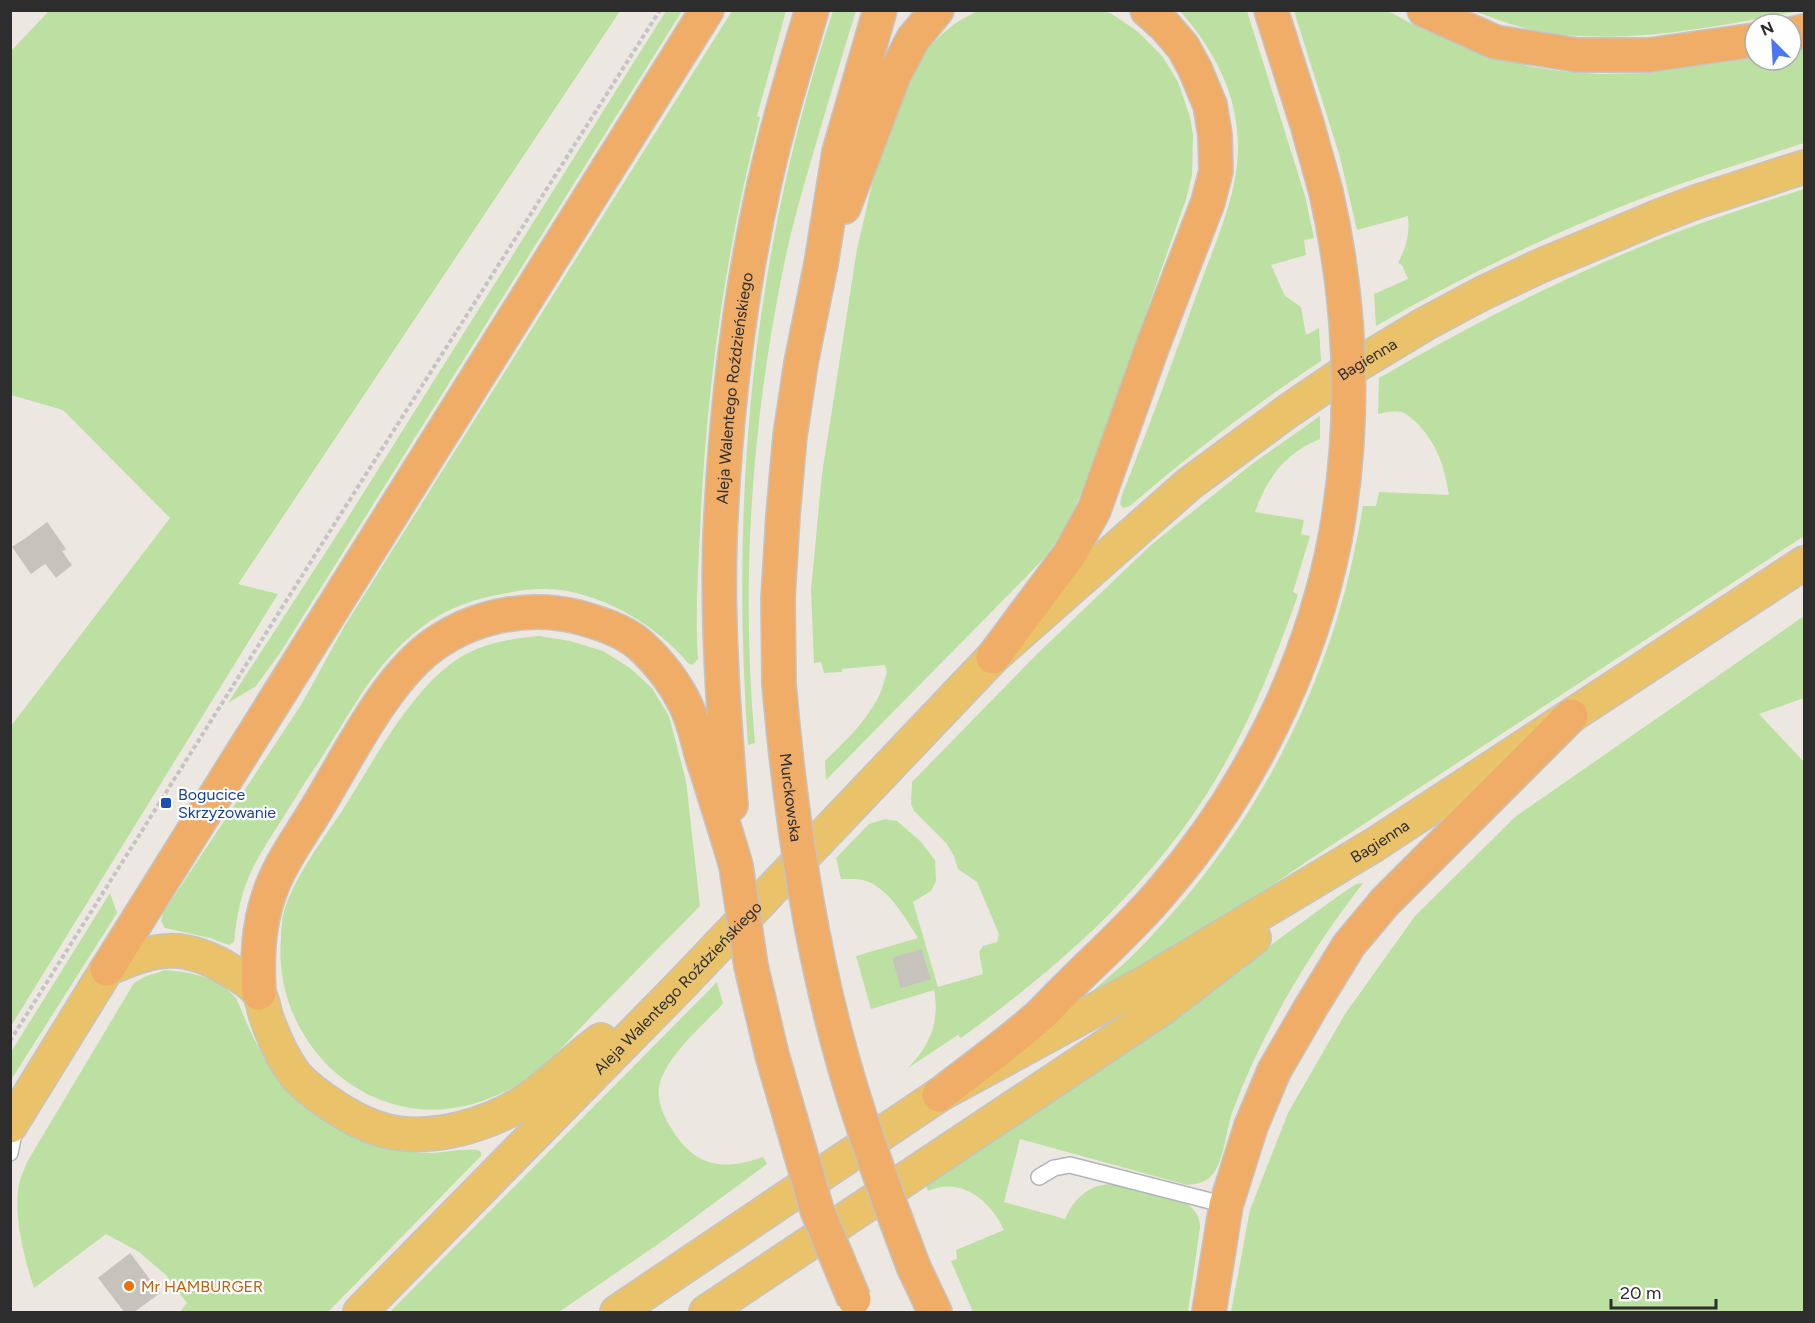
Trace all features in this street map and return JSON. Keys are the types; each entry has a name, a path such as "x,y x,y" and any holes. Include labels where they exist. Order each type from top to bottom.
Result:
{"highway":[{"path":"107,969 707,10"},
{"name":"Aleja Walentego Roździeńskiego","path":"718,772 723,684 720,538 732,385 762,191 812,10"},
{"path":"822,264 839,152 880,10"},
{"path":"822,264 894,75 913,39 937,10"},
{"path":"993,657 1069,555 1094,510 1153,345 1208,202 1216,171 1215,135 1210,105 1195,69 1183,47 1147,10"},
{"path":"939,1095 1038,1017 1132,926 1202,841 1237,788 1279,710 1315,615 1342,502 1348,427 1348,353 1345,304 1336,240 1326,192 1307,124 1270,10"},
{"path":"1424,10 1495,42 1577,55 1649,55 1743,42"},
{"name":"Murckowska","path":"822,264 801,363 790,436 778,598 779,684 796,848 843,1059 872,1157 914,1268 935,1312"},
{"path":"259,993 257,962 261,921 269,892 286,859 376,710 398,679 434,644 458,630 501,615 537,612 562,613 617,631 639,644 664,670 687,706 718,772 736,866 751,966 772,1055 817,1210 857,1306"},
{"path":"1209,1312 1226,1205 1251,1126 1274,1071 1311,1007 1349,945 1385,902 1571,716"}],"main road":[{"name":"Bagienna","path":"993,657 1189,484 1288,411 1384,348 1481,294 1540,266 1696,202 1804,167"},
{"name":"Bagienna","path":"939,1095 1148,981 1374,845 1804,564"},
{"name":"Aleja Walentego Roździeńskiego","path":"360,1312 682,984 993,657"},
{"path":"706,1312 1164,1007 1374,845"},
{"path":"14,1120 107,969 133,958 160,951 185,950 225,967 243,978 259,993 268,1022 282,1053 297,1076 319,1097 352,1118 396,1133 425,1135 482,1121 519,1105 542,1089 591,1047 682,984"},
{"path":"617,1312 939,1095"}],"lane":[{"path":"10,1153 14,1120"},
{"path":"1039,1176 1054,1168 1070,1165 1226,1205"}],"path":[{"path":"10,1041 660,10"}],"green space":[{"path":"1473,10 1799,11 1743,12 1743,21 1660,34 1625,36 1555,34 1509,24"},
{"path":"49,11 620,11 238,584 278,594 11,1026 11,726 170,518 63,410 11,395 11,51"},
{"path":"666,11 682,11 280,653 256,686 228,703 342,527"},
{"path":"732,11 786,11 757,116 760,117 737,219 719,322 703,479 697,595 698,659 692,665 688,663 659,635 623,611 583,595 562,590 536,589 503,594 474,601 441,614 397,648 360,695 263,849 246,884 236,923 234,942 229,945 210,938 165,928 161,921 163,913 301,705 344,627"},
{"path":"833,11 856,11 805,180 786,255 774,316 757,437 749,559 749,621 755,743 748,745 743,651 742,558 746,466 754,374 766,282 783,191 806,101"},
{"path":"977,11 1104,11 1137,31 1163,57 1178,82 1190,117 1193,135 1192,175 1186,199 1097,453 1070,520 1046,556 826,780 825,761 852,734 870,711 879,696 887,672 885,665 824,673 821,662 814,663 811,590 822,474 857,249 887,120 919,57 957,22"},
{"path":"1180,11 1247,11 1305,196 1314,238 1304,240 1306,255 1271,265 1285,296 1301,307 1306,335 1319,328 1321,361 1199,449 1130,506 1123,508 1120,504 1122,495 1225,217 1237,164 1237,127 1228,90 1213,56"},
{"path":"1294,11 1388,11 1420,28 1475,51 1528,66 1599,74 1645,73 1743,60 1743,72 1803,72 1804,48 1804,143 1726,168 1578,224 1476,272 1376,326 1374,294 1408,279 1402,265 1398,263 1407,241 1408,216 1357,230 1340,157"},
{"path":"1804,189 1804,536 1233,912 1084,1001 1139,949 1185,899 1239,826 1280,757 1298,721 1328,647 1347,583 1363,506 1376,506 1379,492 1449,495 1439,456 1417,423 1402,412 1378,414 1379,378 1507,308 1606,261 1701,223"},
{"path":"1320,416 1320,439 1287,459 1265,488 1255,512 1304,520 1301,534 1310,536 1293,592 1298,595 1275,657 1239,738 1203,800 1144,878 1075,947 961,1038 958,1035 908,1068 922,1051 932,1032 936,1012 934,990 871,1009 856,956 918,938 897,907 877,886 862,880 841,879 836,858 869,824 885,819 897,821 920,841 935,860 936,881 931,891 913,902 938,987 983,974 979,952 983,946 997,942 999,934 977,882 958,869 947,844 914,811 911,804 912,782 1035,656 1151,545 1252,464"},
{"path":"1804,616 1804,698 1759,714 1804,762 1804,1312 1231,1312 1250,1210 1288,1113 1345,1014 1415,916 1515,817"},
{"path":"539,636 570,641 603,651 630,668 652,688 669,716 686,781 700,906 556,1053 525,1080 501,1094 460,1107 432,1110 388,1102 360,1090 336,1073 315,1051 299,1026 288,999 281,969 281,931 285,908 310,858 392,731 420,693 452,663 472,651 505,641"},
{"path":"1363,883 1325,936 1274,1020 1245,1080 1233,1110 1218,1165 1209,1178 1187,1185 1020,1139 1004,1202 1065,1219 1076,1201 1088,1190 1102,1185 1117,1184 1133,1186 1184,1201 1190,1206 1197,1215 1200,1227 1188,1312 973,1312 951,1261 957,1259 956,1250 1004,1230 991,1210 974,1194 952,1187 940,1187 928,1191 924,1182 1206,992 1356,884"},
{"path":"110,893 117,913 11,1080 11,1052"},
{"path":"165,970 204,977 229,991 236,998 257,1046 277,1074 294,1094 333,1126 380,1146 405,1151 432,1153 478,1150 481,1152 481,1156 328,1312 180,1312 187,1303 166,1275 139,1252 106,1234 34,1288 23,1249 17,1206 20,1180 27,1162 134,983"},
{"path":"717,982 723,1004 676,1053 669,1064 659,1087 661,1107 667,1122 679,1139 698,1157 709,1162 734,1164 763,1157 767,1164 664,1240 559,1312 390,1312"}],"building":[{"path":"47,523 65,549 61,551 71,565 56,577 27,538"},
{"path":"27,538 45,563 31,573 13,547"},
{"path":"921,950 930,979 901,987 893,958"},
{"name":"Mr HAMBURGER","path":"130,1254 159,1293 133,1312 125,1312 99,1278"}],"place":[{"name":"Bogucice Skrzyżowanie","path":"166,803"},
{"name":"Mr HAMBURGER","path":"129,1286"}]}
